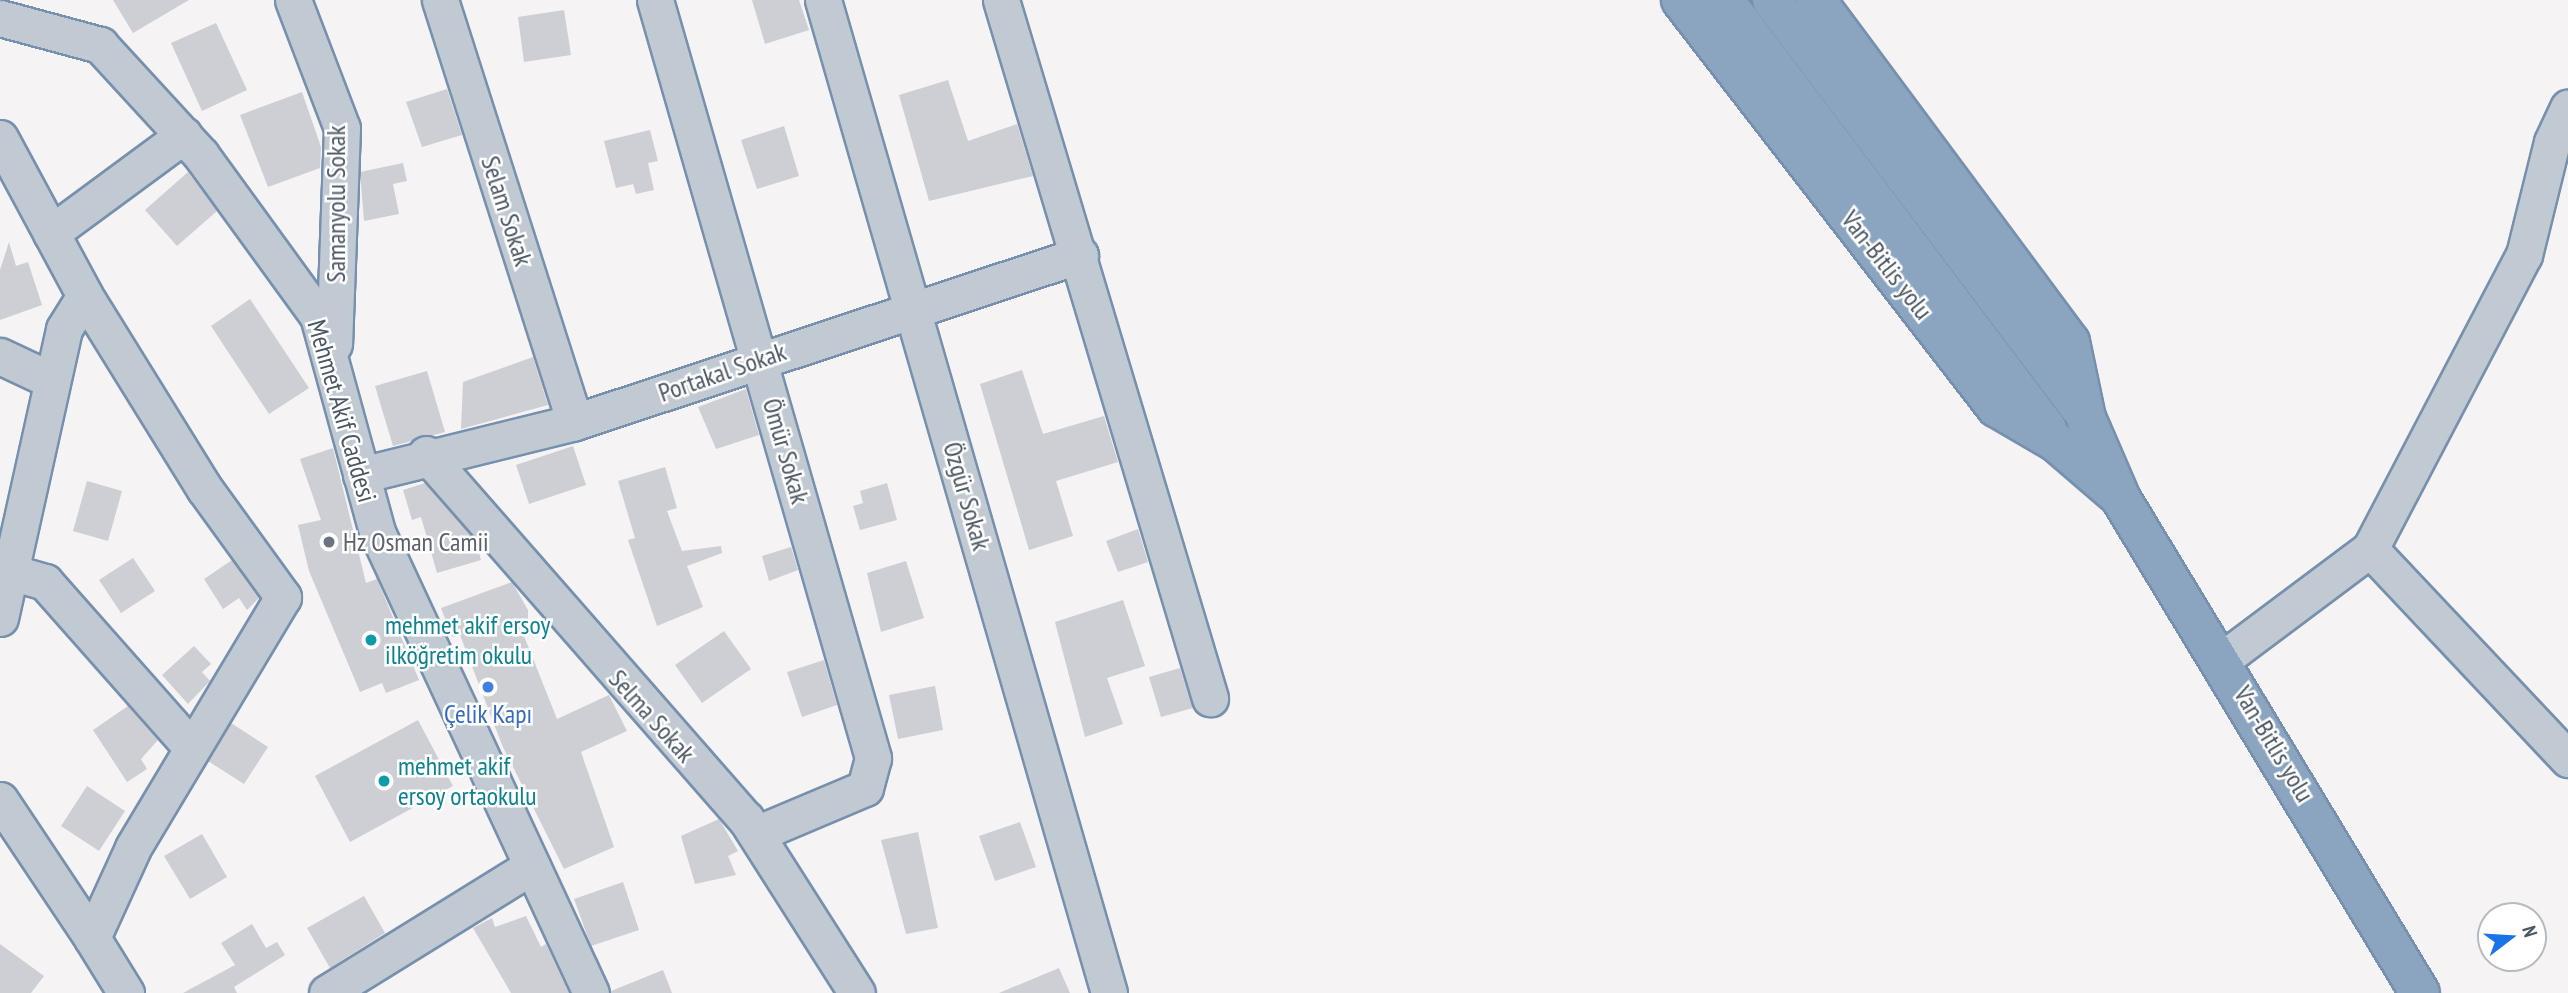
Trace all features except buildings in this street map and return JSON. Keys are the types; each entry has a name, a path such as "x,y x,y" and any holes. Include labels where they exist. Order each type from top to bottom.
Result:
{"highway":[{"name":"Van-Bitlis yolu","path":"1681,0 1996,407 2056,442 2122,499"},
{"path":"1724,0 2056,442"},
{"path":"1772,0 2086,418"},
{"name":"Van-Bitlis yolu","path":"1816,0 2070,342 2086,418 2122,499 2223,659 2420,993"}],"street":[{"name":"Samanyolu Sokak","path":"293,0 342,128 334,374"},
{"name":"Selam Sokak","path":"440,0 575,422"},
{"name":"Ömür Sokak","path":"655,0 873,758 865,788 757,835"},
{"name":"Özgür Sokak","path":"822,0 1109,993"},
{"path":"1001,0 1080,255 1210,698"},
{"name":"Mehmet Akif Caddesi","path":"0,18 100,45 184,135 318,316 377,532 591,993"},
{"path":"2223,659 2370,549 2524,255 2552,142 2568,107"},
{"path":"51,233 184,135"},
{"path":"0,138 85,296 204,488 283,597 132,848 92,938"},
{"name":"Portakal Sokak","path":"361,475 426,454 575,422 913,308 1080,255"},
{"path":"0,618 5,570 64,329 85,296"},
{"path":"0,356 51,380"},
{"name":"Selma Sokak","path":"426,454 757,835 857,993"},
{"path":"2370,549 2568,759"},
{"path":"5,570 45,582 191,747"},
{"path":"0,800 126,993"},
{"path":"327,993 532,866"}],"place":[{"name":"Hz Osman Camii","path":"329,542"},
{"name":"mehmet akif ersoy ilköğretim okulu","path":"371,640"},
{"name":"Çelik Kapı","path":"488,687"},
{"name":"mehmet akif ersoy ortaokulu","path":"384,781"}]}
